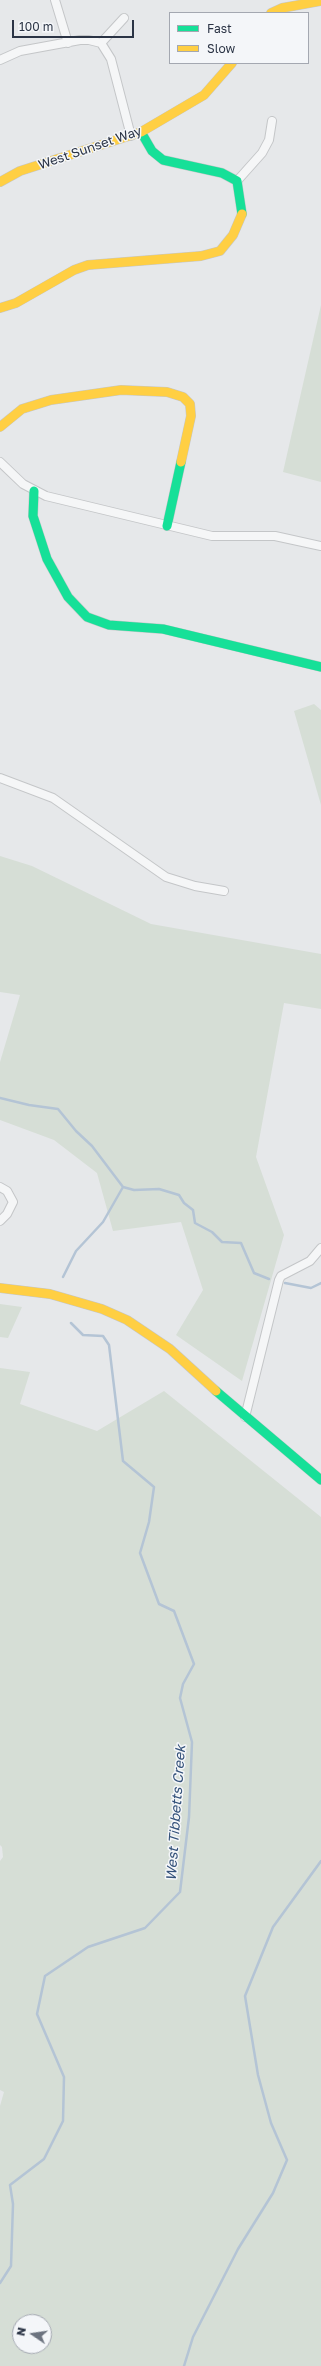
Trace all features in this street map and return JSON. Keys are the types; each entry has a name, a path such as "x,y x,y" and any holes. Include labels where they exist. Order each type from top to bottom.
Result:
{"street":[{"path":"55,0 68,42"},
{"path":"273,12 282,8 321,1"},
{"path":"101,43 124,18"},
{"path":"0,60 20,51 68,42 89,40 101,43 111,59 131,136"},
{"name":"West Sunset Way","path":"0,182 20,171 141,132 180,111 204,95 231,64"},
{"path":"237,181 262,153 269,140 272,121"},
{"path":"0,308 16,303 74,270 88,265 201,256 220,251 233,235 242,214 240,191 237,181 222,173 163,160 152,151 141,132"},
{"path":"0,427 22,409 51,400 121,390 167,392 183,397 190,404 191,416 167,526"},
{"path":"0,462 34,491 167,526 212,536 275,536 321,546"},
{"path":"34,491 33,516 48,559 68,597 87,617 109,625 164,629 228,645 320,664"},
{"path":"0,778 53,798 166,877 195,886 224,891"},
{"path":"0,1186 7,1190 13,1202 7,1214 0,1221"},
{"path":"245,1416 281,1276 310,1261 321,1248"},
{"path":"0,1288 50,1294 102,1309 126,1320 170,1350 321,1480"}],"shaded area":[{"path":"321,305 321,482 283,472"},
{"path":"314,704 321,710 321,805 294,711"},
{"path":"0,856 32,866 151,924 321,954 321,1009 284,1003 256,1157 284,1235 242,1381 176,1335 203,1290 181,1222 113,1231 97,1173 54,1140 0,1120 0,1062 20,995 0,992"},
{"path":"0,1304 22,1307 8,1338 0,1337"},
{"path":"0,1368 30,1372 20,1404 97,1431 164,1391 321,1517 321,2366 0,2366 0,2106 4,2092 0,2090 0,1861 3,1857 2,1847 0,1845"}],"waterway":[{"path":"0,1098 29,1105 58,1109 76,1131 92,1146 123,1187 134,1190 159,1189 179,1195 184,1203 193,1210 195,1223 212,1232 222,1242 241,1243 254,1273 269,1279"},
{"name":"West Tibbetts Creek","path":"63,1277 76,1251 103,1222 123,1187"},
{"path":"285,1283 311,1288 321,1283"},
{"name":"West Tibbetts Creek","path":"0,2283 11,2266 13,2204 10,2185 44,2159 63,2121 64,2077 37,2014 45,1976 88,1947 145,1928 180,1892 189,1817 192,1742 180,1698 183,1684 194,1664 174,1611 159,1604 140,1553 149,1522 154,1487 123,1461 109,1345 103,1336 83,1335 71,1323"},
{"path":"184,2366 193,2337 238,2249 273,2193 287,2160 271,2123 258,2075 245,1996 273,1927 321,1861"}],"traffic: fast":[{"path":"141,132 152,151 163,160 222,173 237,181 242,214"},
{"path":"167,526 181,462"},
{"path":"34,491 33,516 47,559 68,597 87,617 109,625 163,629 321,667"},
{"path":"216,1391 321,1480"}],"traffic: slow":[{"path":"273,12 282,8 321,1"},
{"path":"0,182 20,171 141,132 204,95 231,64"},
{"path":"0,308 16,303 74,270 88,265 201,256 220,251 233,235 242,214"},
{"path":"0,427 22,409 51,400 121,390 167,392 183,397 190,404 191,416 181,462"},
{"path":"0,1288 50,1294 102,1309 127,1320 170,1349 216,1391"}]}
